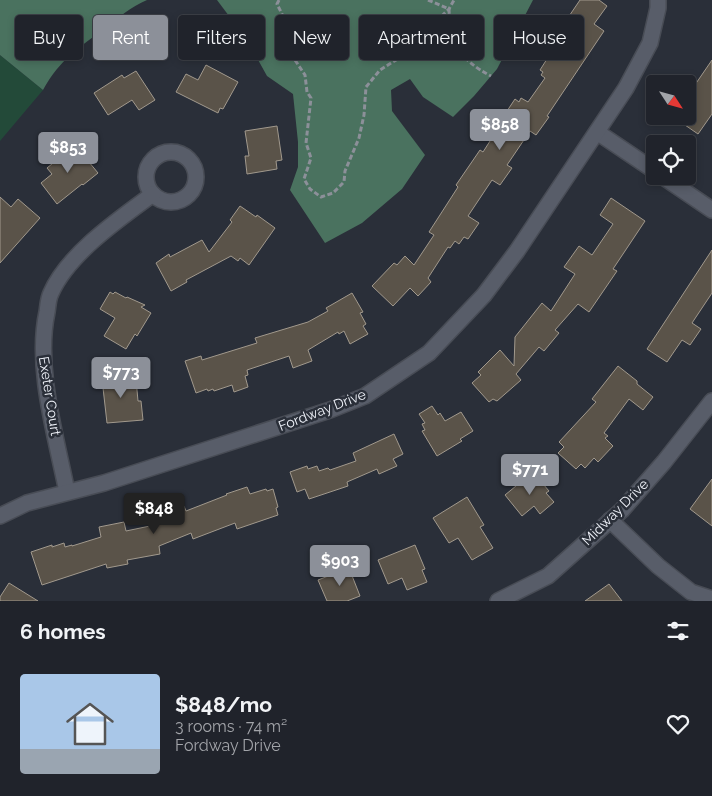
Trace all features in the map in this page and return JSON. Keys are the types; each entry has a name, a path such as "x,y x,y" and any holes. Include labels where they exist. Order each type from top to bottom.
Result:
{"street":[{"name":"Fordway Drive","path":"0,516 27,503 104,483 330,410 366,396 429,353 484,295 517,251 626,88 650,44 658,0"},
{"path":"597,132 646,165"},
{"path":"675,185 712,210"},
{"name":"Exeter Court","path":"67,492 52,415 43,348 50,294 67,269 88,246 153,194"},
{"name":"Midway Drive","path":"498,601 548,576 622,510 664,462 712,401"},
{"path":"610,520 658,566 691,592 712,599"}],"path":[{"path":"279,0 277,4 284,18 280,28 288,36 293,57 305,75 311,98 306,143 311,158 304,179 310,190 321,197 333,193 344,182 345,171 359,138 364,116 366,88 380,70 412,50 422,35 449,9 454,0"},
{"path":"428,0 449,9"},
{"path":"449,9 449,28 461,53 473,66 491,76"}],"green space":[{"path":"0,0 147,0 121,15 93,15 93,37 83,45 83,15 15,15 15,60 65,60 49,79 43,90 0,55"},
{"path":"217,0 533,0 525,15 494,15 494,60 502,60 497,69 474,96 453,117 423,97 410,79 391,90 392,111 425,155 402,189 362,223 325,243 290,190 298,167 298,142 293,94 267,76 258,60 265,60 265,15 228,15"},
{"path":"0,55 43,90 0,141"}],"building":[{"path":"580,0 599,0 607,6 594,24 604,31 547,116 549,117 536,135 530,131 507,165 512,168 500,185 492,180 468,216 479,223 468,239 464,237 459,244 455,241 450,248 448,247 428,278 431,282 418,296 410,288 393,306 372,286 394,263 397,265 405,256 414,265 434,235 429,232 458,187 456,185 480,150 483,152 515,99 519,102 521,98 528,102 545,78 541,75 543,72 540,70 546,60 584,60 584,15 570,15"},
{"path":"712,60 712,114 698,134 685,125 696,125 696,83"},
{"path":"206,65 238,82 223,109 220,108 218,113 176,92 186,74 198,80"},
{"path":"136,71 155,100 139,110 132,100 108,115 94,93 122,75 124,78"},
{"path":"277,126 282,160 276,161 277,169 247,174 245,156 249,156 245,131"},
{"path":"75,145 98,173 57,204 41,183 52,174 47,168"},
{"path":"0,197 11,207 18,199 40,218 0,263"},
{"path":"611,198 645,221 613,269 617,271 589,312 578,304 555,330 559,333 544,351 539,347 516,374 521,380 497,401 493,399 489,402 472,383 481,375 478,372 500,350 514,366 515,337 542,303 551,311 575,274 564,267 579,246 592,255 613,224 600,215"},
{"path":"240,206 275,228 249,265 240,258 238,261 231,256 186,280 187,282 171,291 156,263 169,254 170,257 202,240 209,252 232,222 230,220"},
{"path":"712,250 712,293 692,323 701,329 690,345 682,340 667,362 647,349"},
{"path":"110,292 113,294 115,292 145,305 141,307 151,313 137,336 135,334 126,349 104,336 115,318 100,309"},
{"path":"352,293 363,312 360,313 366,324 363,326 368,334 350,344 344,331 339,334 338,332 308,350 312,361 293,368 289,356 247,370 248,375 245,376 248,387 234,392 232,385 214,391 213,389 208,391 207,389 196,393 185,361 201,356 202,360 257,343 255,338 308,322 328,311 326,308"},
{"path":"618,366 653,397 643,410 629,399 604,433 608,436 605,438 613,446 598,462 594,458 585,468 581,464 576,469 558,453 564,447 559,442 596,402 592,399"},
{"path":"124,372 125,380 136,379 138,401 141,401 143,420 107,423 103,374"},
{"path":"432,406 445,421 461,412 473,431 460,439 462,441 437,456 422,431 425,430 422,424 425,423 419,414"},
{"path":"394,434 403,454 393,459 397,466 379,474 377,469 347,482 348,486 309,499 305,489 297,492 290,472 307,466 308,469 317,466 319,471 328,468 330,470 356,461 353,453"},
{"path":"533,472 549,491 546,493 554,502 540,514 534,506 522,516 505,495"},
{"path":"712,479 712,526 690,509"},
{"path":"247,487 250,494 273,489 278,507 276,508 278,515 237,529 235,523 193,539 191,533 159,546 160,554 127,560 128,564 107,568 106,564 42,585 31,552 64,543 65,547 72,546 101,537 99,527 124,522 126,531 169,522 165,513 184,506 186,511"},
{"path":"467,497 484,525 480,527 493,548 472,560 458,538 449,543 433,518"},
{"path":"415,545 425,569 422,570 427,582 407,590 402,578 388,584 378,560"},
{"path":"349,568 360,596 347,601 327,601 318,580"},
{"path":"9,583 38,601 0,601 0,597"},
{"path":"609,584 622,601 585,601"}]}
